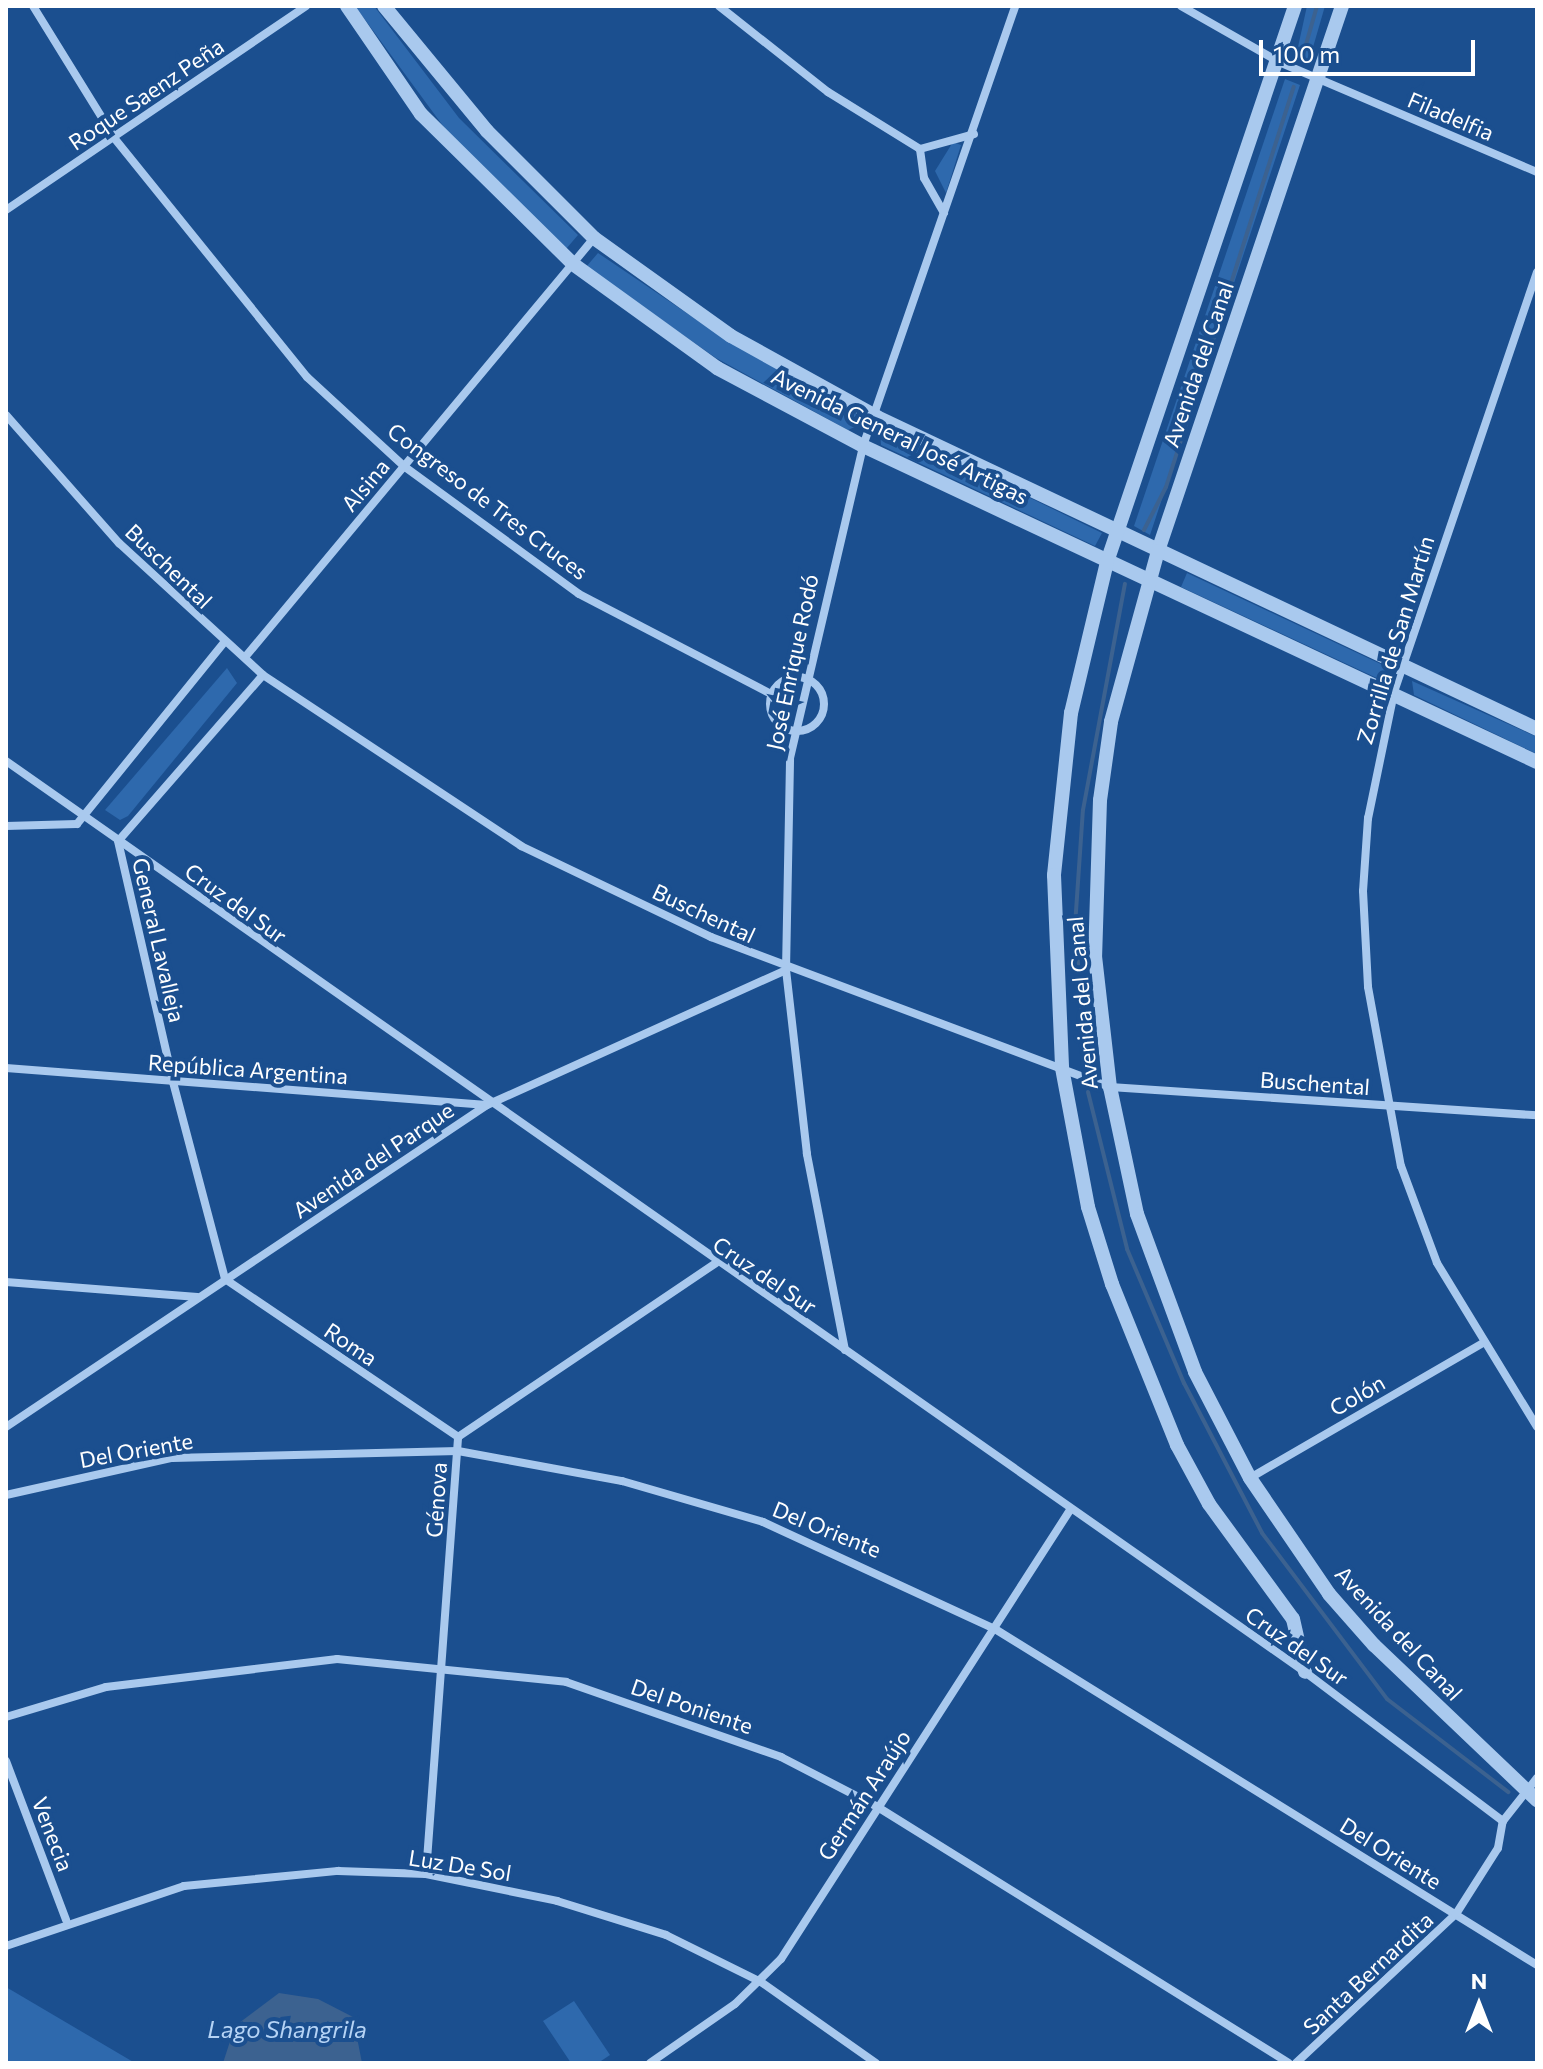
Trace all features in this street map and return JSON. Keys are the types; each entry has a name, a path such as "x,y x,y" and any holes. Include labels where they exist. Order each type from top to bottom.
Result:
{"street":[{"name":"Congreso de Tres Cruces","path":"33,6 115,139 307,377 405,467 579,594 771,694"},
{"name":"Roque Saenz Peña","path":"6,210 115,139 306,6"},
{"name":"Avenida General José Artigas","path":"347,6 421,114 573,264 717,368 863,446 1537,762"},
{"name":"Avenida General José Artigas","path":"384,6 487,131 594,238 731,336 877,417 1537,729"},
{"path":"719,6 828,92 920,149 974,134"},
{"name":"José Enrique Rodó","path":"845,1350 807,1154 786,970 794,731 804,678 863,446 877,417 1015,6"},
{"name":"Filadelfia","path":"1181,6 1279,62 1537,172"},
{"name":"Avenida del Canal","path":"1295,6 1279,62 1107,562 1059,797 1054,875 1062,1068 1088,1207 1149,1385 1209,1504 1293,1619 1305,1672"},
{"name":"Avenida del Canal","path":"1342,6 1148,580 1111,722 1100,800 1095,956 1110,1087 1155,1274 1250,1478 1329,1594 1532,1796"},
{"path":"920,149 924,178 944,213"},
{"name":"Alsina","path":"246,656 594,238"},
{"name":"Zorrilla de San Martín","path":"1537,272 1394,693 1368,818 1363,891 1368,987 1401,1166 1437,1263 1537,1427"},
{"name":"Buschental","path":"6,415 119,543 223,644 246,656 263,675 521,846 786,970 1110,1087 1537,1115"},
{"path":"6,826 67,828 84,817 223,644"},
{"path":"118,841 263,675"},
{"path":"804,678 820,689 823,709 813,726 794,731 771,713 771,694 784,680 804,678"},
{"name":"Cruz del Sur","path":"6,761 487,1105 845,1350 1305,1672 1503,1821"},
{"name":"General Lavalleja","path":"118,841 173,1082 225,1279"},
{"name":"Avenida del Parque","path":"6,1427 487,1105 786,970"},
{"name":"República Argentina","path":"6,1068 487,1105"},
{"name":"Génova","path":"426,1874 444,1667 458,1437 716,1263"},
{"name":"Roma","path":"225,1279 458,1437"},
{"path":"6,1282 198,1297"},
{"name":"Colón","path":"1250,1478 1483,1343"},
{"name":"Del Oriente","path":"6,1495 172,1458 458,1451 622,1481 763,1522 995,1629 1537,1965"},
{"name":"Germán Araújo","path":"650,2063 761,1982 995,1629 1070,1510"},
{"name":"Del Poniente","path":"6,1717 106,1687 217,1670 337,1659 444,1667 566,1682 781,1757 876,1806 1289,2063"},
{"name":"Venecia","path":"6,1761 66,1920"},
{"path":"1503,1821 1532,1796 1537,1778"},
{"name":"Santa Bernardita","path":"1296,2063 1456,1914 1498,1848 1503,1821"},
{"name":"Luz De Sol","path":"6,1946 66,1920 238,1878 426,1874 618,1918 761,1982 873,2062"}],"shaded area":[{"path":"355,6 374,6 459,118 578,235 566,249 446,130"},
{"path":"1307,6 1325,6 1309,61 1296,56"},
{"path":"1285,79 1300,85 1150,535 1134,526"},
{"path":"953,142 961,145 946,193 935,171"},
{"path":"598,253 725,339 855,412 859,425 848,430 716,358 586,267"},
{"path":"889,429 1102,533 1095,546 881,445 880,433"},
{"path":"1187,573 1385,666 1387,675 1379,679 1181,587"},
{"path":"227,668 237,683 128,816 120,820 105,810"},
{"path":"1412,681 1537,737 1537,754 1414,695"},
{"path":"6,1987 135,2063 6,2063"},
{"path":"574,2001 610,2055 598,2063 571,2063 543,2021"}],"water":[{"name":"Lago Shangrila","path":"279,1993 318,1999 353,2017 362,2063 223,2063 235,2026"}],"waterway":[{"path":"1303,55 1317,6"},
{"path":"1144,530 1166,487 1294,87"},
{"path":"1086,1063 1075,926 1083,810 1125,584"},
{"path":"1088,1092 1127,1249 1184,1383 1262,1533 1387,1699 1508,1792"}]}
